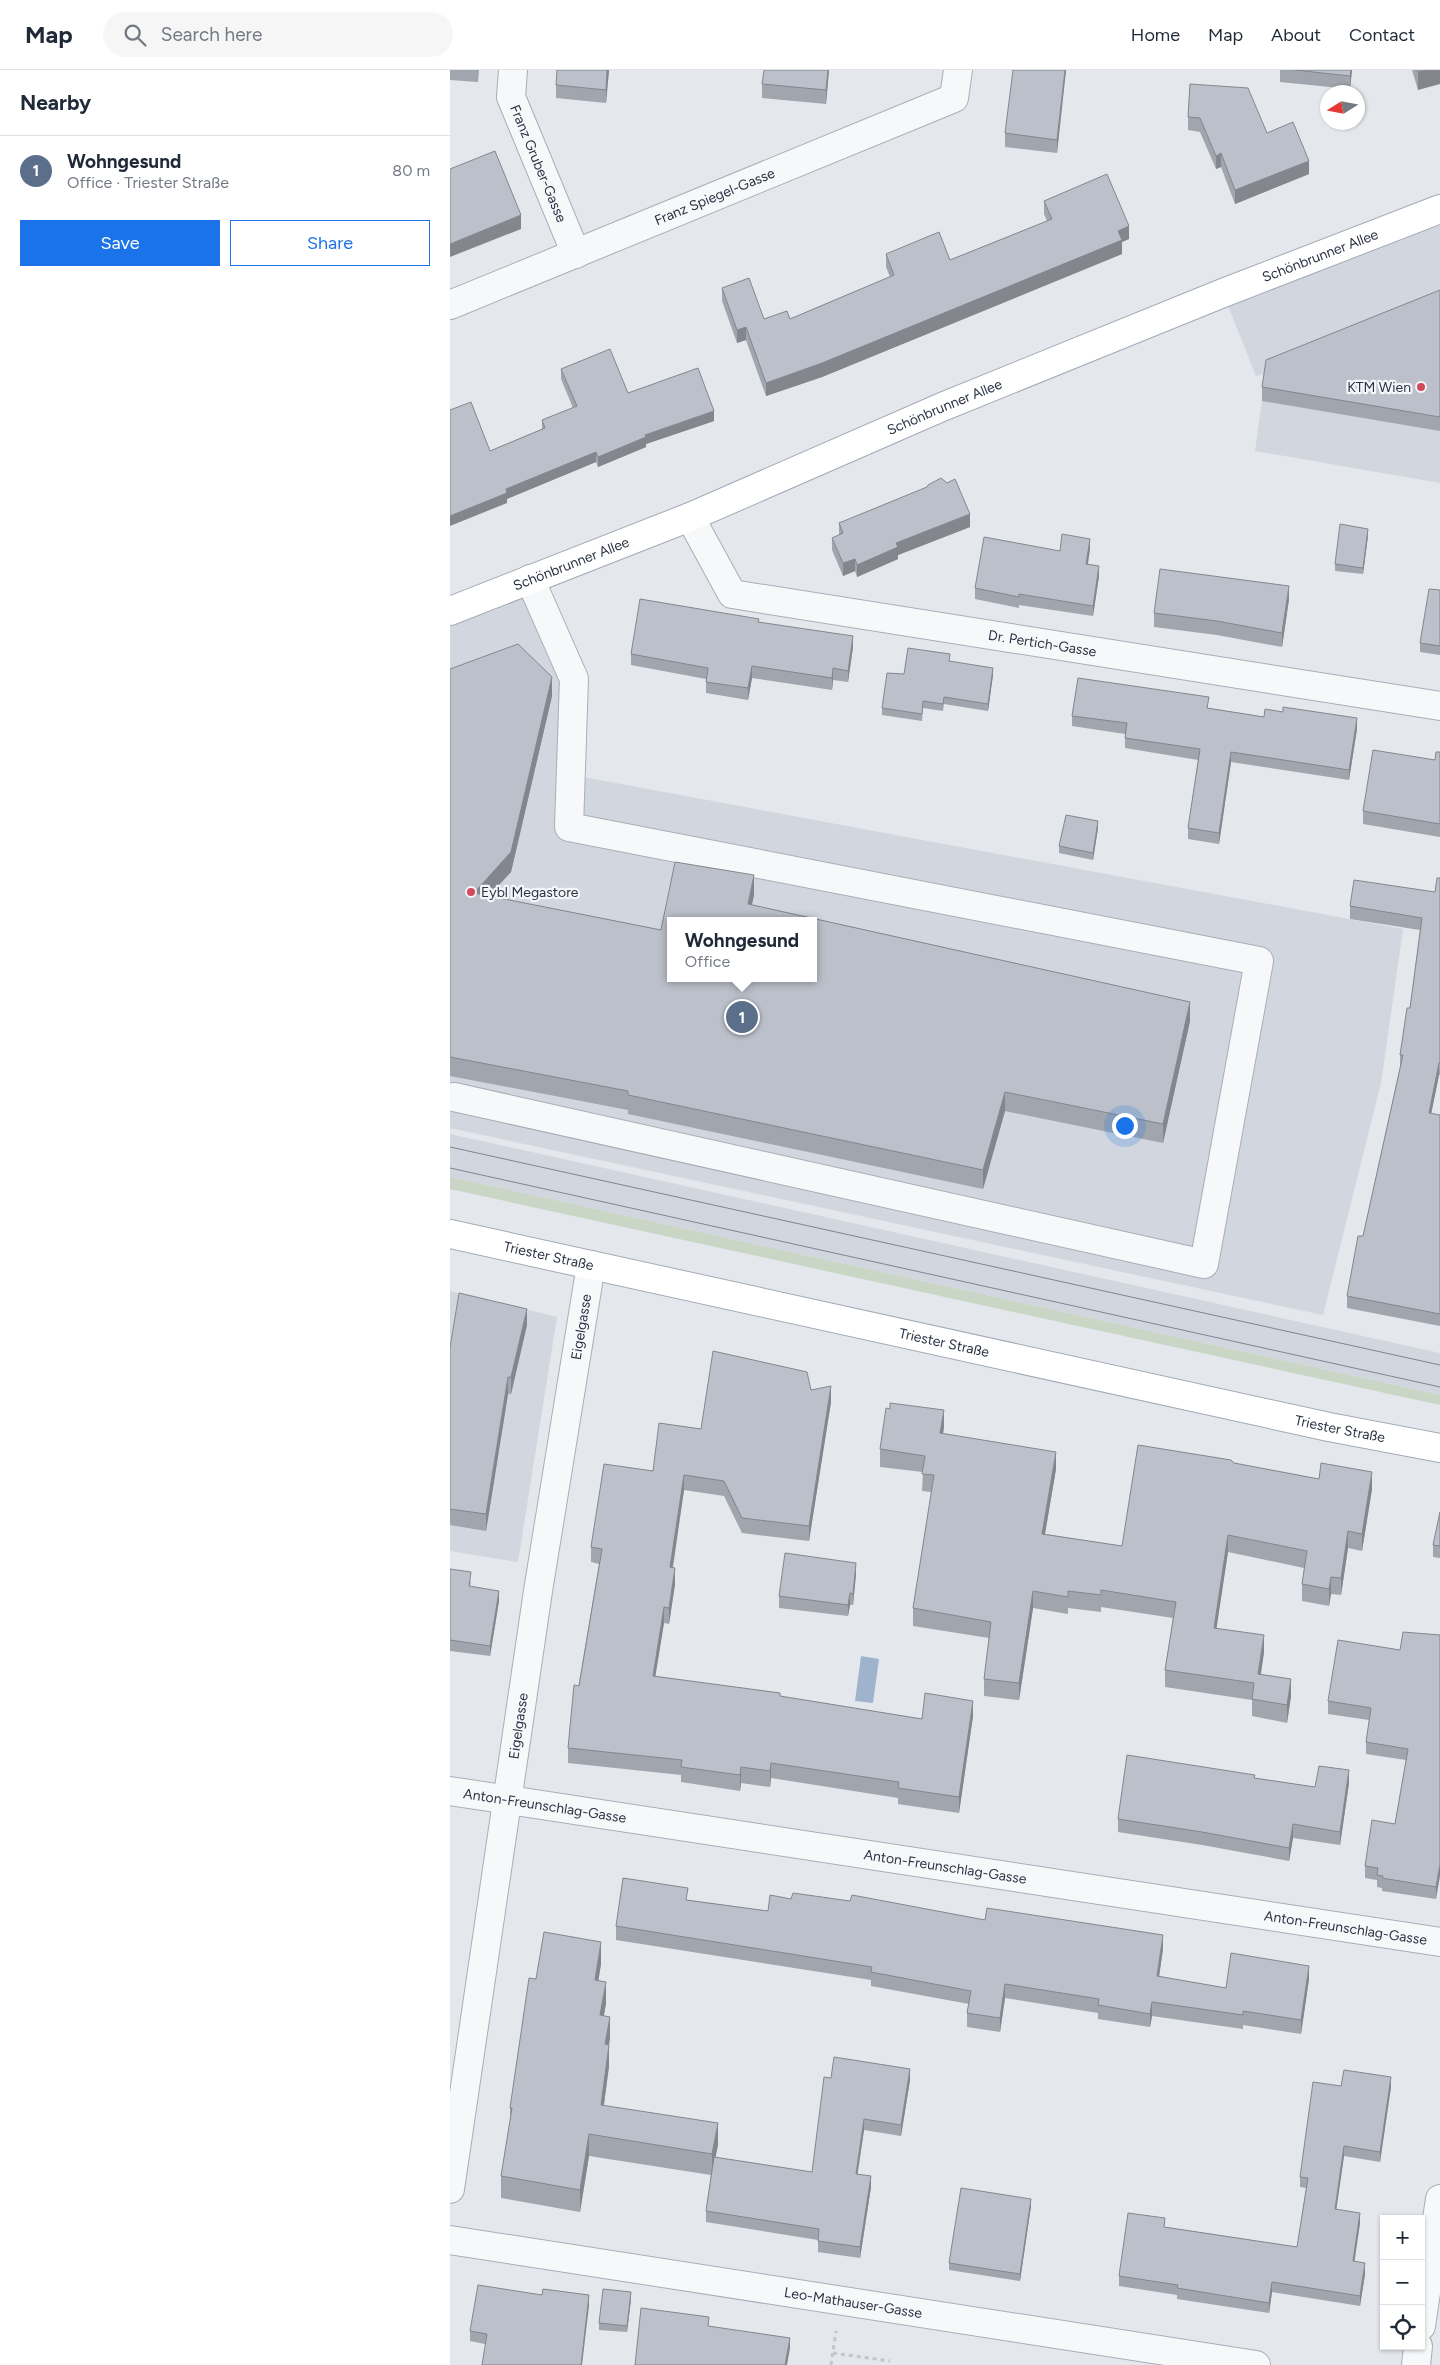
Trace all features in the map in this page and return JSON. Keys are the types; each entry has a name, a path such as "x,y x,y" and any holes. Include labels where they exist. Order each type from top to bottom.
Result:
{"main road":[{"name":"Schönbrunner Allee","path":"450,611 690,517 960,400 1223,293 1440,209"},
{"name":"Triester Straße","path":"450,1234 1329,1427 1440,1448"}],"street":[{"name":"Franz Gruber-Gasse","path":"513,70 511,97 576,254"},
{"name":"Franz Spiegel-Gasse","path":"450,305 954,98 958,70"},
{"name":"Dr. Pertich-Gasse","path":"690,517 732,594 1440,706"},
{"path":"454,1098 1204,1264 1259,961 569,827 574,679 530,579"},
{"name":"Eigelgasse","path":"450,2189 507,1800 590,1265"},
{"name":"Anton-Freunschlag-Gasse","path":"450,1791 1440,1942"},
{"path":"1424,2305 1440,2199"},
{"name":"Leo-Mathauser-Gasse","path":"450,2240 1256,2365"},
{"path":"1416,2365 1418,2350"}],"path":[{"path":"832,2353 890,2361"}],"shaded area":[{"path":"1440,207 1440,483 1255,451 1266,373 1256,376 1223,293"},
{"path":"547,587 583,777 1403,929 1381,1083 1323,1315 450,1128 450,618"},
{"path":"450,1134 1440,1353 1440,1395 450,1177"},
{"path":"450,1291 557,1317 518,1562 450,1551"}],"green space":[{"path":"450,1177 1440,1395 1440,1405 450,1189"}],"water":[{"path":"861,1656 879,1659 873,1703 855,1701"}],"building":[{"path":"557,70 607,70 606,90 556,85"},
{"path":"764,70 828,70 826,90 762,84"},
{"path":"1013,70 1065,70 1057,140 1005,133"},
{"path":"1295,70 1351,70 1350,76"},
{"path":"1190,84 1248,88 1267,133 1293,122 1309,161 1235,190 1221,153 1216,156 1200,118 1188,117"},
{"path":"495,151 521,215 450,244 450,169"},
{"path":"1107,174 1129,226 1118,231 1122,240 822,363 766,383 746,327 737,330 722,288 749,278 764,319 787,311 790,319 894,275 886,254 939,232 950,260 1052,219 1044,201"},
{"path":"1440,290 1440,417 1262,387 1266,360"},
{"path":"610,349 628,393 698,368 714,411 645,435 646,437 598,457 596,452 506,489 507,493 450,516 450,410 471,402 490,451 545,428 542,420 577,406 561,369"},
{"path":"941,478 947,483 955,479 970,514 896,543 898,547 857,565 855,559 843,563 832,538 843,533 839,523 927,487"},
{"path":"1340,524 1368,529 1363,568 1335,564"},
{"path":"1062,534 1090,539 1086,564 1099,566 1093,606 1019,594 1019,597 975,588 984,537 1060,551"},
{"path":"1160,569 1289,586 1282,633 1217,621 1154,613"},
{"path":"1429,589 1440,590 1440,646 1420,643"},
{"path":"640,599 759,619 758,622 853,636 848,671 833,668 832,678 752,666 748,688 706,682 708,668 631,654"},
{"path":"518,644 552,677 511,852 474,893 661,930 675,862 754,875 748,904 807,917 667,917 667,982 817,982 817,919 1190,1002 1163,1124 1005,1092 983,1170 628,1095 628,1091 450,1057 450,669"},
{"path":"908,648 950,654 949,661 993,668 988,704 944,697 943,704 923,701 922,714 882,708 887,673 904,674"},
{"path":"1078,678 1209,697 1207,708 1264,717 1265,709 1283,712 1283,707 1357,718 1349,770 1231,752 1219,833 1188,828 1200,749 1125,738 1127,723 1072,716"},
{"path":"1373,750 1435,760 1436,752 1440,752 1440,824 1363,811"},
{"path":"1066,815 1098,821 1093,853 1059,846"},
{"path":"1437,878 1440,878 1440,1063 1429,1113 1440,1115 1440,1314 1347,1296 1358,1236 1363,1236 1403,1055 1400,1055 1407,1008 1410,1008 1422,918 1350,906 1354,880 1435,892"},
{"path":"459,1293 527,1309 511,1377 508,1377 486,1514 450,1509 450,1348"},
{"path":"713,1351 807,1372 811,1390 831,1386 809,1526 742,1518 724,1481 684,1475 670,1567 675,1568 669,1608 664,1607 653,1676 780,1693 780,1696 922,1719 925,1693 973,1701 959,1797 898,1788 899,1782 771,1763 770,1771 741,1767 740,1775 681,1767 682,1760 568,1748 574,1685 579,1686 602,1549 591,1547 604,1464 653,1471 659,1423 701,1429"},
{"path":"890,1403 944,1410 940,1433 1056,1452 1042,1534 1122,1546 1138,1445 1231,1460 1234,1463 1319,1479 1321,1463 1372,1472 1362,1534 1348,1531 1341,1578 1331,1577 1329,1589 1302,1584 1307,1551 1228,1535 1214,1628 1264,1635 1258,1674 1291,1679 1287,1705 1252,1699 1254,1683 1165,1670 1176,1602 1101,1590 1101,1595 1068,1591 1068,1597 1033,1591 1019,1683 984,1679 991,1622 913,1608 934,1475 922,1474 925,1456 880,1449 886,1408 890,1409"},
{"path":"1440,1512 1440,1546 1433,1545"},
{"path":"785,1553 856,1563 853,1594 850,1593 848,1605 779,1596"},
{"path":"450,1569 471,1572 469,1586 499,1591 490,1646 450,1640"},
{"path":"1403,1632 1440,1635 1440,1864 1436,1887 1382,1878 1383,1876 1377,1875 1378,1868 1365,1866 1372,1820 1395,1824 1408,1749 1366,1742 1371,1708 1328,1701 1338,1640 1400,1650"},
{"path":"1127,1755 1255,1775 1254,1778 1315,1787 1319,1766 1349,1770 1340,1832 1293,1824 1289,1848 1118,1819"},
{"path":"623,1878 688,1888 686,1900 768,1911 770,1895 791,1899 793,1893 850,1901 852,1895 985,1920 987,1908 1163,1935 1157,1976 1226,1988 1231,1953 1309,1966 1301,2020 1243,2011 1243,2015 1152,2002 1150,2014 1098,2005 1099,1999 1005,1984 1000,2018 967,2013 971,1991 871,1972 872,1967 616,1926"},
{"path":"544,1932 601,1942 595,1980 606,1982 600,2015 610,2017 605,2044 609,2045 601,2105 718,2123 712,2154 589,2134 580,2190 501,2176 529,1978 536,1979"},
{"path":"834,2057 910,2069 901,2125 864,2119 856,2174 871,2176 860,2247 818,2241 819,2229 706,2211 714,2157 812,2172 824,2077 831,2078"},
{"path":"1344,2070 1391,2077 1380,2152 1344,2146 1335,2209 1360,2213 1353,2261 1365,2263 1360,2296 1272,2282 1269,2303 1177,2288 1178,2285 1119,2276 1128,2213 1165,2218 1164,2227 1297,2247 1308,2178 1300,2177 1313,2082 1341,2086"},
{"path":"961,2188 1031,2199 1020,2274 949,2263"},
{"path":"478,2285 542,2295 543,2289 589,2295 581,2365 482,2365 487,2334 470,2331"},
{"path":"603,2289 631,2292 627,2326 599,2323"},
{"path":"641,2308 709,2317 708,2326 790,2338 785,2365 635,2365"}],"tram line":[{"path":"450,1147 1440,1365"},
{"path":"450,1168 1440,1387"}],"place":[{"name":"KTM Wien","path":"1421,387"},
{"name":"Eybl Megastore","path":"471,892"},
{"name":"Wohngesund","path":"742,1017"}]}
